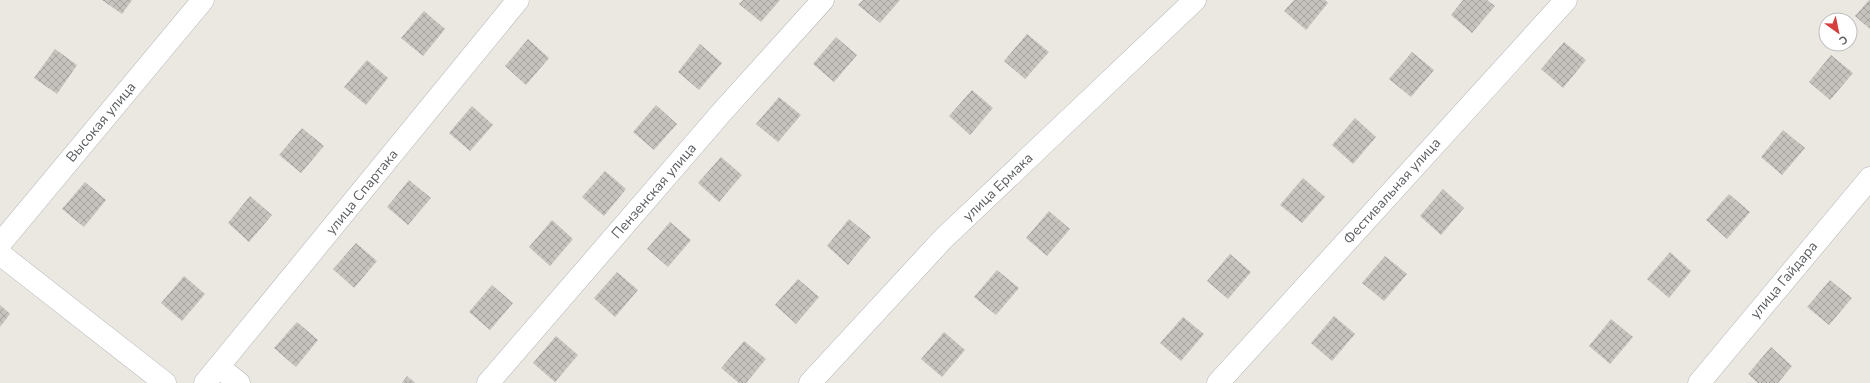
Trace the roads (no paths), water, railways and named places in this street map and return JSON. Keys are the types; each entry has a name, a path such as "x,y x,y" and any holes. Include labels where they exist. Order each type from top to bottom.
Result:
{"street":[{"name":"Высокая улица","path":"0,244 203,0"},
{"name":"улица Спартака","path":"205,383 518,0"},
{"name":"Пензенская улица","path":"488,383 722,112 822,0"},
{"name":"улица Ермака","path":"810,383 943,239 1195,0"},
{"name":"Фестивальная улица","path":"1218,383 1566,0"},
{"name":"улица Гайдара","path":"1699,383 1870,178"},
{"path":"0,254 165,383"},
{"path":"219,367 239,383"}]}
